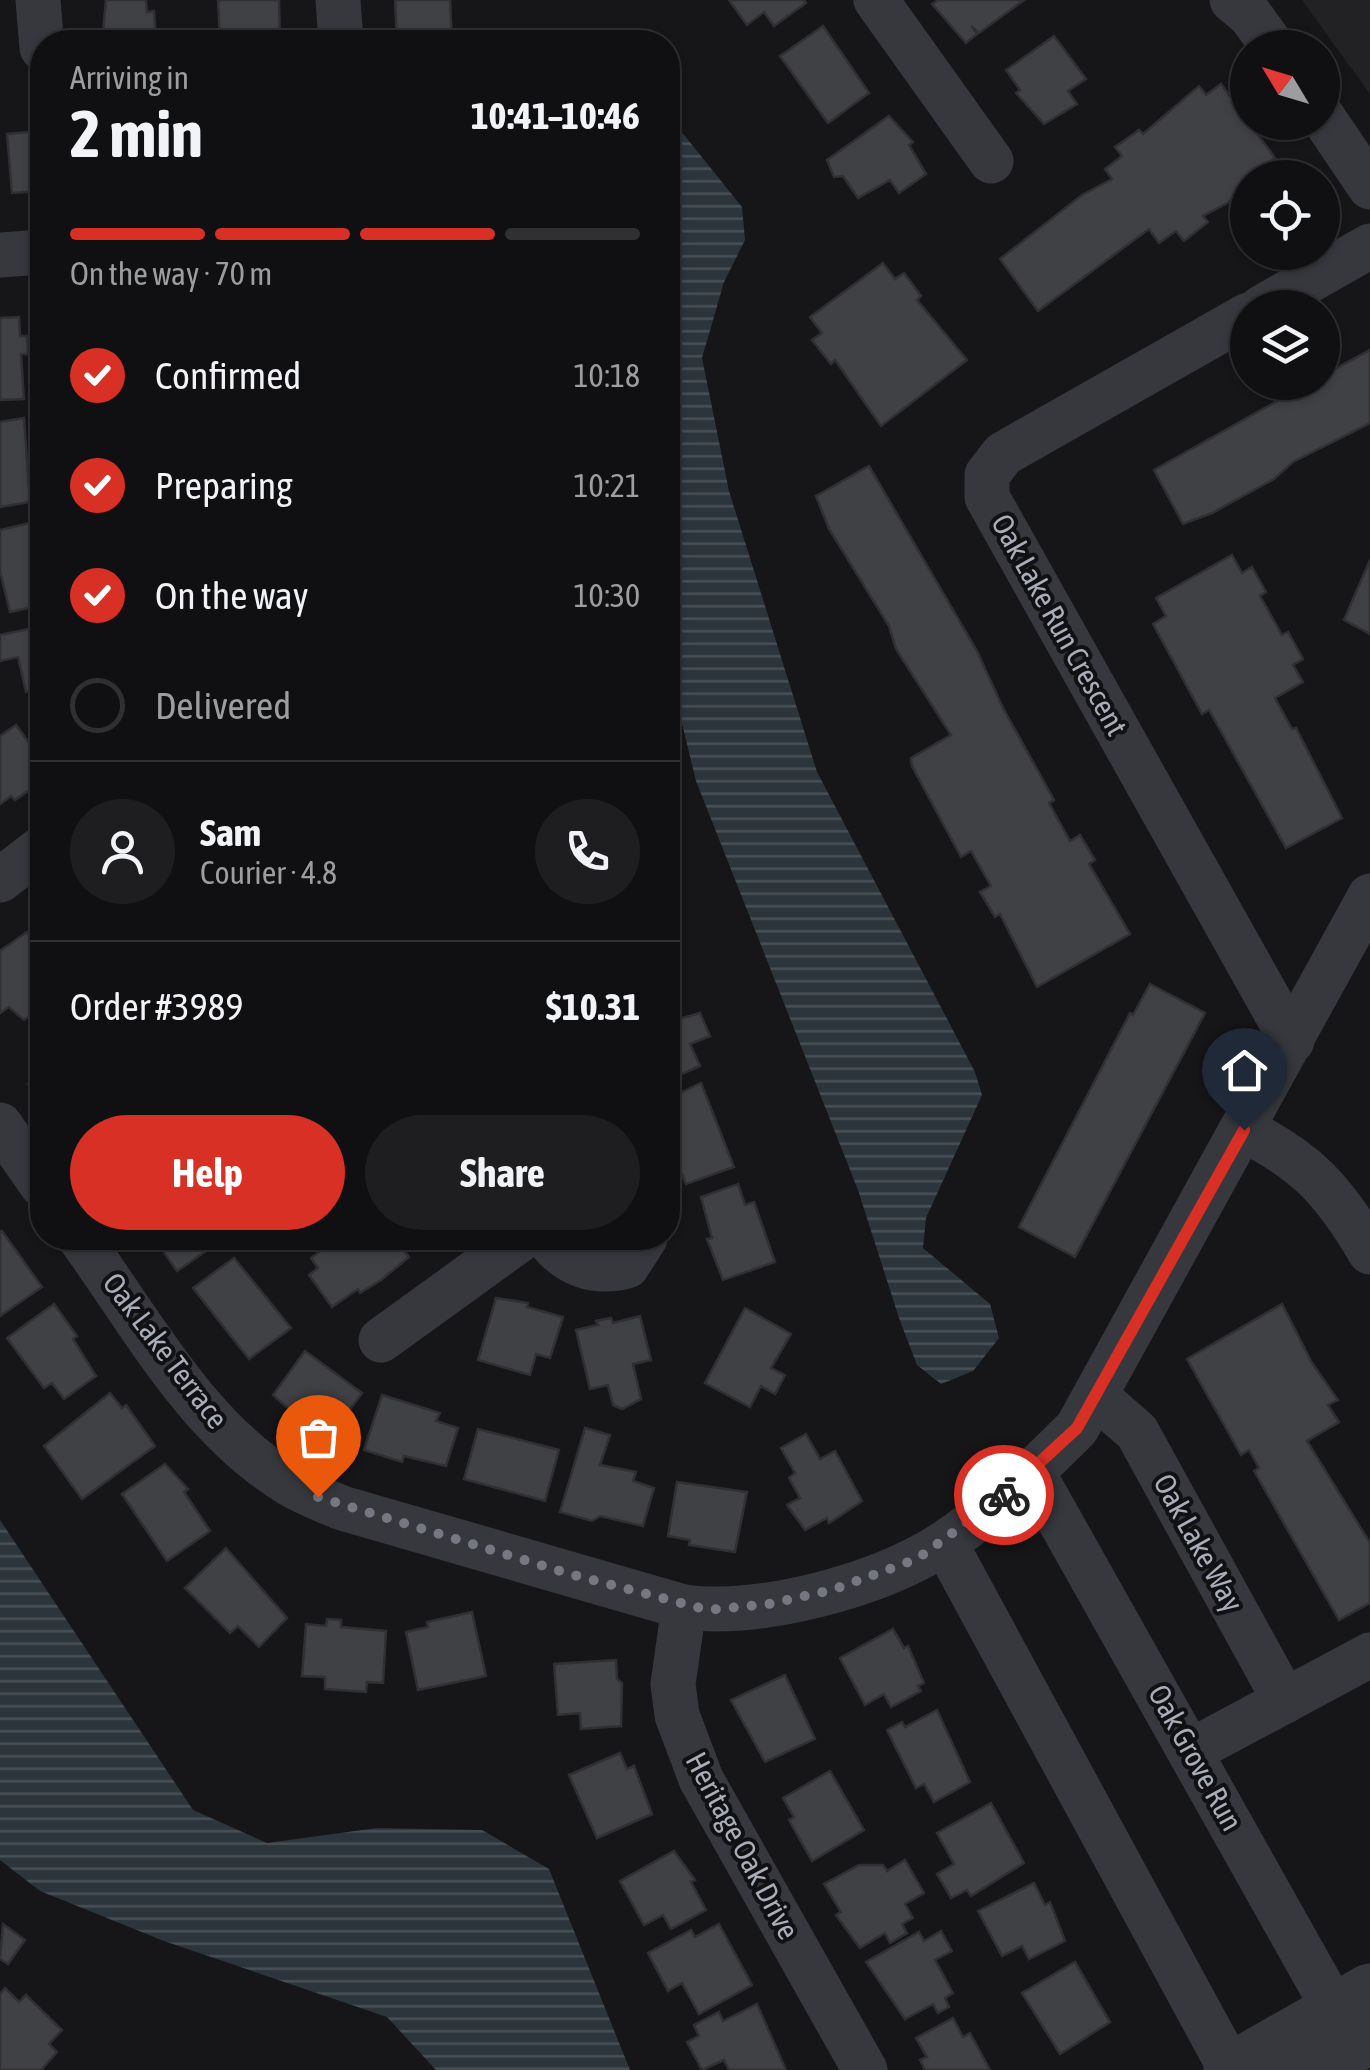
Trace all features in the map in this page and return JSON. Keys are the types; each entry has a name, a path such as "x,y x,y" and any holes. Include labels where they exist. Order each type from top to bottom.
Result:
{"street":[{"path":"38,0 40,30"},
{"path":"338,0 340,30"},
{"path":"876,0 992,161"},
{"path":"1232,0 1261,30"},
{"path":"1338,140 1370,187"},
{"path":"1293,290 1370,246"},
{"path":"0,255 30,253"},
{"name":"Oak Lake Run Crescent","path":"1230,325 1003,454 987,475 987,497 1292,1041"},
{"path":"0,880 30,857"},
{"name":"Oak Lake Terrace","path":"89,1250 203,1409 284,1480 342,1508 684,1606 708,1610 769,1604 832,1590 917,1559 945,1542 1032,1473 1077,1428 1370,896"},
{"path":"0,1125 30,1168"},
{"path":"1244,1130 1287,1152 1324,1182 1370,1252"},
{"path":"381,1340 505,1250"},
{"path":"556,1250 562,1257 611,1270 626,1266 637,1250"},
{"name":"Oak Lake Way","path":"1097,1397 1137,1432 1285,1701"},
{"name":"Oak Grove Run","path":"1032,1473 1348,2031"},
{"path":"945,1542 1231,2070 1348,2031"},
{"name":"Heritage Oak Drive","path":"684,1606 673,1684 678,1715 701,1779 865,2070"},
{"path":"1191,1750 1370,1655"}],"shaded area":[{"path":"1302,0 1370,0 1370,94 1340,53 1340,30 1324,30"},
{"path":"680,130 742,207 745,240 724,282 702,358 729,491 817,772 975,1072 982,1095 926,1218 923,1248 990,1304 999,1338 973,1371 941,1384 917,1365 858,1190 696,781 680,715"},
{"path":"0,1520 193,1810 267,1843 377,1828 482,1830 549,1869 630,2070 436,2070 387,2017 164,1941 40,1891 0,1860"}],"building":[{"path":"106,0 146,0 147,12 154,11 155,30 103,30"},
{"path":"218,0 279,0 280,30 219,30"},
{"path":"395,0 450,0 451,30 396,30"},
{"path":"729,0 806,3 774,26 764,12 747,25"},
{"path":"938,0 1024,0 979,33 971,26 977,34 966,43 932,4"},
{"path":"823,26 869,93 828,123 780,56"},
{"path":"1054,36 1086,79 1068,91 1077,104 1044,124 1016,93 1020,90 1006,70"},
{"path":"1221,84 1230,96 1230,140 1262,140 1275,158 1230,160 1230,201 1203,216 1208,222 1184,241 1176,231 1159,243 1149,229 1038,311 1000,259 1082,195 1112,179 1105,169 1122,156 1115,147 1139,130 1143,134 1199,86 1206,95"},
{"path":"889,116 913,142 909,145 926,174 899,193 890,180 858,198 843,176 834,177 827,160"},
{"path":"30,132 30,192 12,193 7,134"},
{"path":"883,263 895,279 904,273 921,296 917,300 967,360 881,426 835,360 831,364 812,340 822,333 810,317"},
{"path":"19,317 20,336 27,336 28,354 21,354 24,399 0,400 0,318"},
{"path":"1370,350 1370,423 1293,462 1274,479 1212,513 1183,524 1154,470 1279,400 1340,400 1340,366"},
{"path":"24,418 30,502 0,507 0,422"},
{"path":"869,466 977,651 1003,708 1054,800 1049,803 1070,841 1080,835 1095,860 1089,864 1130,934 1037,987 1000,914 995,917 980,892 991,886 971,851 961,857 912,766 911,758 951,735 896,649 889,626 829,529 816,496"},
{"path":"30,523 30,608 10,612 0,571 0,530"},
{"path":"1232,555 1242,573 1252,567 1266,592 1260,596 1282,635 1288,632 1303,659 1293,665 1303,682 1275,698 1292,729 1296,728 1342,818 1286,848 1209,710 1202,714 1153,624 1166,616 1156,598"},
{"path":"1370,560 1370,634 1344,620"},
{"path":"30,629 30,691 26,692 18,657 0,661 0,635"},
{"path":"16,725 30,744 30,789 0,804 0,736"},
{"path":"27,932 30,936 30,1016 24,1020 9,1007 0,1013 0,951"},
{"path":"1150,984 1205,1013 1075,1257 1019,1227 1130,1013 1133,1015"},
{"path":"700,1013 710,1036 690,1044 700,1066 680,1075 680,1019"},
{"path":"701,1083 734,1167 686,1184 680,1170 680,1093"},
{"path":"738,1184 745,1205 754,1202 775,1262 723,1280 707,1239 712,1238 701,1197"},
{"path":"0,1232 42,1287 0,1316"},
{"path":"162,1250 208,1250 177,1271"},
{"path":"322,1250 404,1250 409,1257 381,1280 360,1293 358,1289 332,1307 309,1275 318,1268 311,1258"},
{"path":"234,1258 291,1328 249,1359 193,1288"},
{"path":"496,1298 528,1303 527,1307 563,1317 550,1358 536,1354 530,1375 478,1360"},
{"path":"54,1304 77,1336 73,1339 96,1376 64,1399 52,1383 44,1388 7,1338"},
{"path":"1282,1304 1312,1363 1338,1400 1328,1405 1339,1422 1307,1441 1370,1543 1370,1603 1339,1620 1254,1471 1259,1468 1249,1450 1241,1455 1187,1359"},
{"path":"745,1308 791,1334 771,1368 785,1375 775,1394 761,1386 750,1407 705,1383"},
{"path":"640,1316 651,1360 633,1364 641,1399 622,1409 613,1405 608,1385 590,1389 576,1330 598,1325 596,1321 611,1318 613,1323"},
{"path":"305,1351 362,1393 326,1442 273,1395"},
{"path":"110,1393 122,1408 126,1405 155,1446 82,1499 44,1446"},
{"path":"382,1395 440,1413 436,1421 458,1428 446,1466 404,1456 402,1462 364,1450"},
{"path":"585,1428 610,1435 600,1465 636,1472 633,1481 654,1488 643,1526 600,1516 592,1521 560,1512"},
{"path":"478,1429 559,1450 545,1501 464,1479"},
{"path":"806,1434 820,1459 835,1451 862,1501 829,1523 827,1518 805,1530 787,1505 800,1498 789,1478 795,1473 781,1448"},
{"path":"165,1464 188,1489 184,1492 210,1531 167,1561 122,1494"},
{"path":"677,1482 747,1492 735,1552 689,1545 690,1540 668,1536"},
{"path":"226,1548 287,1618 259,1647 238,1626 230,1633 185,1588"},
{"path":"472,1612 486,1676 418,1690 406,1632 428,1627 427,1622"},
{"path":"327,1619 341,1620 341,1627 386,1631 383,1683 367,1682 366,1692 325,1689 325,1677 302,1676 306,1624 326,1626"},
{"path":"893,1629 904,1648 908,1646 924,1683 918,1686 921,1691 891,1707 884,1694 865,1705 840,1658"},
{"path":"616,1660 617,1679 622,1683 621,1726 581,1729 580,1713 558,1715 554,1664"},
{"path":"785,1675 815,1739 765,1762 731,1700"},
{"path":"937,1710 970,1782 934,1802 924,1784 916,1788 887,1730 902,1722 905,1727"},
{"path":"620,1753 627,1769 634,1766 652,1814 597,1838 569,1775"},
{"path":"830,1771 864,1830 812,1861 789,1820 794,1817 783,1798"},
{"path":"991,1803 1024,1863 971,1896 967,1890 951,1898 937,1874 954,1864 937,1833"},
{"path":"674,1851 695,1880 691,1882 706,1910 671,1929 663,1915 644,1925 620,1881"},
{"path":"905,1860 924,1893 905,1904 913,1918 902,1924 907,1933 890,1943 885,1933 860,1948 836,1915 841,1912 824,1884 859,1865 883,1865 887,1871"},
{"path":"1034,1883 1045,1905 1050,1902 1065,1941 1029,1959 1022,1946 1002,1956 978,1911"},
{"path":"3,1924 25,1940 8,1964 0,1959"},
{"path":"719,1924 752,1985 699,2014 682,1983 668,1991 648,1953 691,1930 695,1937"},
{"path":"941,1931 952,1951 935,1960 953,1993 945,1998 949,2007 938,2013 933,2004 905,2019 866,1962 919,1932 924,1941"},
{"path":"1075,1962 1110,2022 1060,2054 1022,1993"},
{"path":"5,1988 19,2002 26,1995 62,2030 49,2044 57,2052 41,2070 0,2070 0,1994"},
{"path":"757,2004 786,2070 729,2070 724,2060 702,2070 687,2042 699,2036 694,2025 719,2012 723,2021"},
{"path":"953,2018 963,2037 970,2033 990,2070 925,2070 920,2060 927,2057 916,2038"}],"way so far":[{"path":"318,1497 342,1508 708,1610 769,1604 832,1590 917,1559 1004,1495"}],"route":[{"path":"1004,1495 1077,1428 1244,1130"}]}
